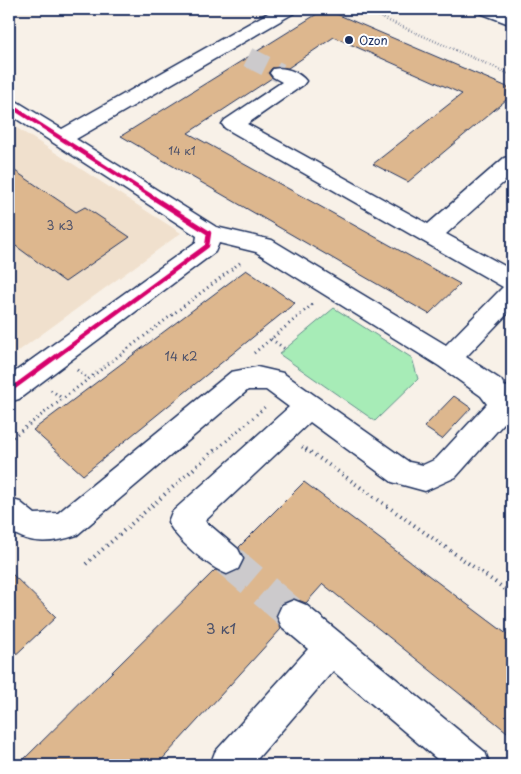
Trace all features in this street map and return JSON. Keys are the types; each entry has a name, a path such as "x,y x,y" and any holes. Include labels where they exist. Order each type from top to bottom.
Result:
{"street":[{"path":"60,139 233,49 288,9"},
{"path":"486,9 512,20"},
{"path":"280,73 296,81 232,124 512,281"},
{"path":"9,105 209,234 264,246 448,359 508,401 446,468 425,478 402,473 273,381 257,378 241,380 66,525 40,530 18,521 9,512"},
{"path":"431,234 512,163"},
{"path":"9,391 207,246 209,234"},
{"path":"448,359 512,292"},
{"path":"227,559 183,522 308,406"},
{"path":"294,616 472,765"},
{"path":"228,765 332,647"}],"path":[{"path":"362,9 512,75"},
{"path":"9,440 223,275"},
{"path":"271,339 285,349"},
{"path":"256,351 264,356"},
{"path":"86,564 270,402"},
{"path":"280,432 512,594"}],"shaded area":[{"path":"9,123 181,233 9,358"}],"green space":[{"path":"334,308 412,358 418,379 375,421 279,354"}],"building":[{"path":"325,9 512,89 512,95 408,182 373,164 462,94 334,37 288,68 272,68 268,73 272,78 188,133 460,284 429,314 121,136"},
{"path":"9,167 76,212 85,207 130,237 65,282 9,241"},
{"path":"246,270 295,303 83,475 33,430"},
{"path":"454,396 471,408 442,439 424,427"},
{"path":"304,482 512,638 512,736 323,584 306,603 293,598 280,604 275,617 281,629 157,765 18,765 215,570 228,576 240,570 245,558 239,547"},
{"path":"9,571 56,617 9,661"}],"tunnel":[{"path":"248,57 280,73"},
{"path":"227,559 294,616"}],"cycle path":[{"path":"9,105 209,233 207,246 9,391"}],"place":[{"name":"Ozon","path":"349,40"}]}
